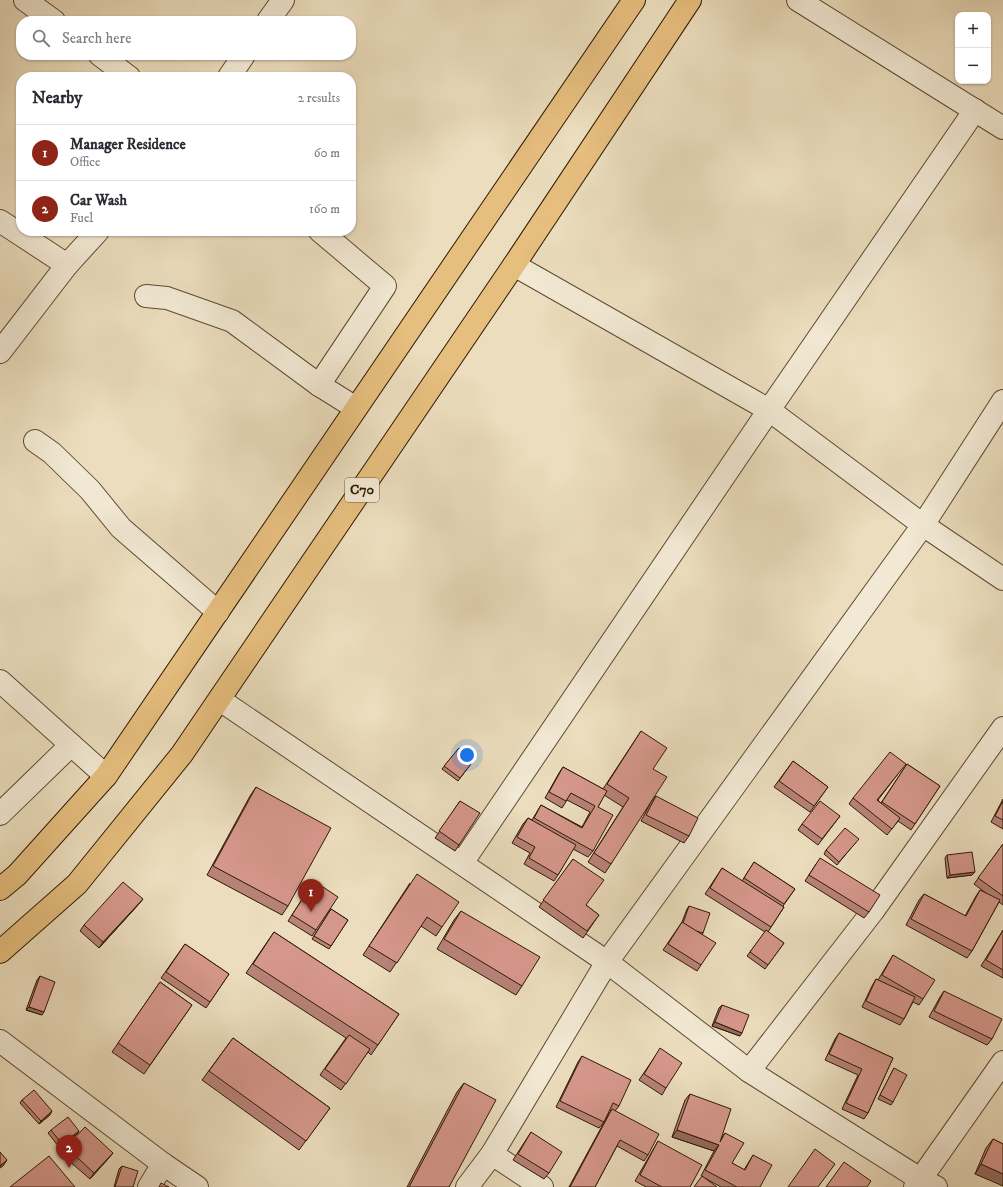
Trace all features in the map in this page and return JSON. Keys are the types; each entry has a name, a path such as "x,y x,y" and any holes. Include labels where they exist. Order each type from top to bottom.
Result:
{"highway":[{"path":"0,889 17,875 106,776 634,0"},
{"name":"C70","path":"0,952 77,884 182,754 514,265 690,0"}],"street":[{"path":"25,0 47,16"},
{"path":"272,16 283,0"},
{"path":"798,0 1003,128"},
{"path":"107,60 122,72"},
{"path":"232,72 240,60"},
{"path":"462,863 769,410 975,110"},
{"path":"0,221 16,232"},
{"path":"23,236 67,265"},
{"path":"0,352 67,265 93,236"},
{"path":"319,385 385,286 326,236"},
{"path":"514,265 769,410 923,525 1003,580"},
{"path":"146,296 167,298 232,321 319,385 356,408"},
{"path":"467,1187 492,1154 607,962 923,525 1003,401"},
{"path":"35,441 52,453 90,490 121,528 218,612"},
{"path":"0,682 106,776"},
{"path":"220,700 607,962 749,1071 924,1184 1003,1062"},
{"path":"749,1071 873,911 1003,728"},
{"path":"0,814 71,745"},
{"path":"0,1041 163,1164 198,1187"},
{"path":"492,1154 542,1187"},
{"path":"149,1187 163,1164"}],"building":[{"path":"641,731 667,748 653,769 667,777 611,864 594,853 629,798 607,784"},
{"path":"459,748 474,760 460,778 444,766"},
{"path":"890,752 906,764 877,800 900,818 892,829 853,798"},
{"path":"793,761 828,787 814,806 779,781"},
{"path":"907,764 940,786 915,824 882,802"},
{"path":"563,767 607,791 598,807 613,815 593,851 534,818 541,805 582,828 595,806 571,793 566,801 549,792"},
{"path":"256,787 331,828 288,906 213,866"},
{"path":"656,796 698,818 689,836 646,815"},
{"path":"460,801 480,813 459,845 439,831"},
{"path":"820,801 840,816 822,839 802,824"},
{"path":"1003,801 1003,820 995,816"},
{"path":"528,818 576,845 558,875 529,858 535,847 517,837"},
{"path":"845,828 859,839 839,862 826,850"},
{"path":"1003,844 1003,896 978,878"},
{"path":"972,852 975,872 950,875 947,855"},
{"path":"820,858 880,895 869,912 809,875"},
{"path":"573,859 604,880 586,905 599,915 587,931 543,900"},
{"path":"754,862 795,889 784,904 744,878"},
{"path":"722,868 784,907 771,927 710,888"},
{"path":"417,874 459,902 442,927 427,917 397,963 369,946"},
{"path":"314,881 338,897 316,930 292,915"},
{"path":"123,882 143,899 103,942 84,925"},
{"path":"980,890 1000,900 972,951 911,919 924,894 966,916"},
{"path":"689,906 710,913 703,933 696,931 683,923"},
{"path":"331,909 348,920 331,946 314,936"},
{"path":"461,911 540,957 522,986 444,939"},
{"path":"682,922 716,943 701,965 668,944"},
{"path":"766,930 784,943 768,965 750,952"},
{"path":"1003,930 1003,970 986,960"},
{"path":"274,932 399,1014 378,1045 253,964"},
{"path":"185,944 229,974 210,1002 166,972"},
{"path":"893,955 935,980 923,999 882,975"},
{"path":"40,976 55,982 44,1012 29,1007"},
{"path":"876,979 915,997 904,1019 866,1001"},
{"path":"160,982 192,1005 150,1065 118,1043"},
{"path":"944,991 1002,1019 992,1039 934,1011"},
{"path":"722,1005 749,1015 742,1033 715,1022"},
{"path":"839,1033 893,1058 868,1113 846,1103 862,1069 829,1054"},
{"path":"349,1035 370,1049 346,1084 325,1069"},
{"path":"233,1038 330,1108 306,1141 209,1071"},
{"path":"660,1048 682,1063 666,1088 644,1074"},
{"path":"582,1056 631,1080 619,1106 613,1103 604,1122 560,1101"},
{"path":"894,1068 907,1075 893,1102 880,1095"},
{"path":"464,1083 496,1100 449,1187 409,1187"},
{"path":"34,1090 52,1111 41,1121 22,1100"},
{"path":"690,1094 731,1109 720,1142 725,1133 744,1143 732,1163 745,1170 753,1155 772,1165 760,1187 737,1187 705,1170 719,1145 677,1130"},
{"path":"612,1109 659,1134 648,1155 620,1140 595,1187 570,1187"},
{"path":"68,1117 79,1131 62,1144 51,1130"},
{"path":"85,1127 113,1153 94,1173 66,1147"},
{"path":"531,1132 562,1152 549,1173 518,1154"},
{"path":"993,1139 1003,1144 1003,1174 981,1164"},
{"path":"658,1141 702,1165 690,1187 662,1187 640,1175"},
{"path":"815,1149 835,1164 818,1187 788,1187"},
{"path":"0,1152 7,1160 0,1166"},
{"path":"49,1156 75,1187 10,1187"},
{"path":"844,1162 871,1181 867,1187 826,1187"},
{"path":"122,1166 138,1171 133,1187 115,1187"},
{"path":"702,1176 717,1187 694,1187"},
{"path":"161,1183 169,1187 159,1187"}],"place":[{"name":"Manager Residence","path":"311,912"},
{"name":"Car Wash","path":"69,1168"}]}
